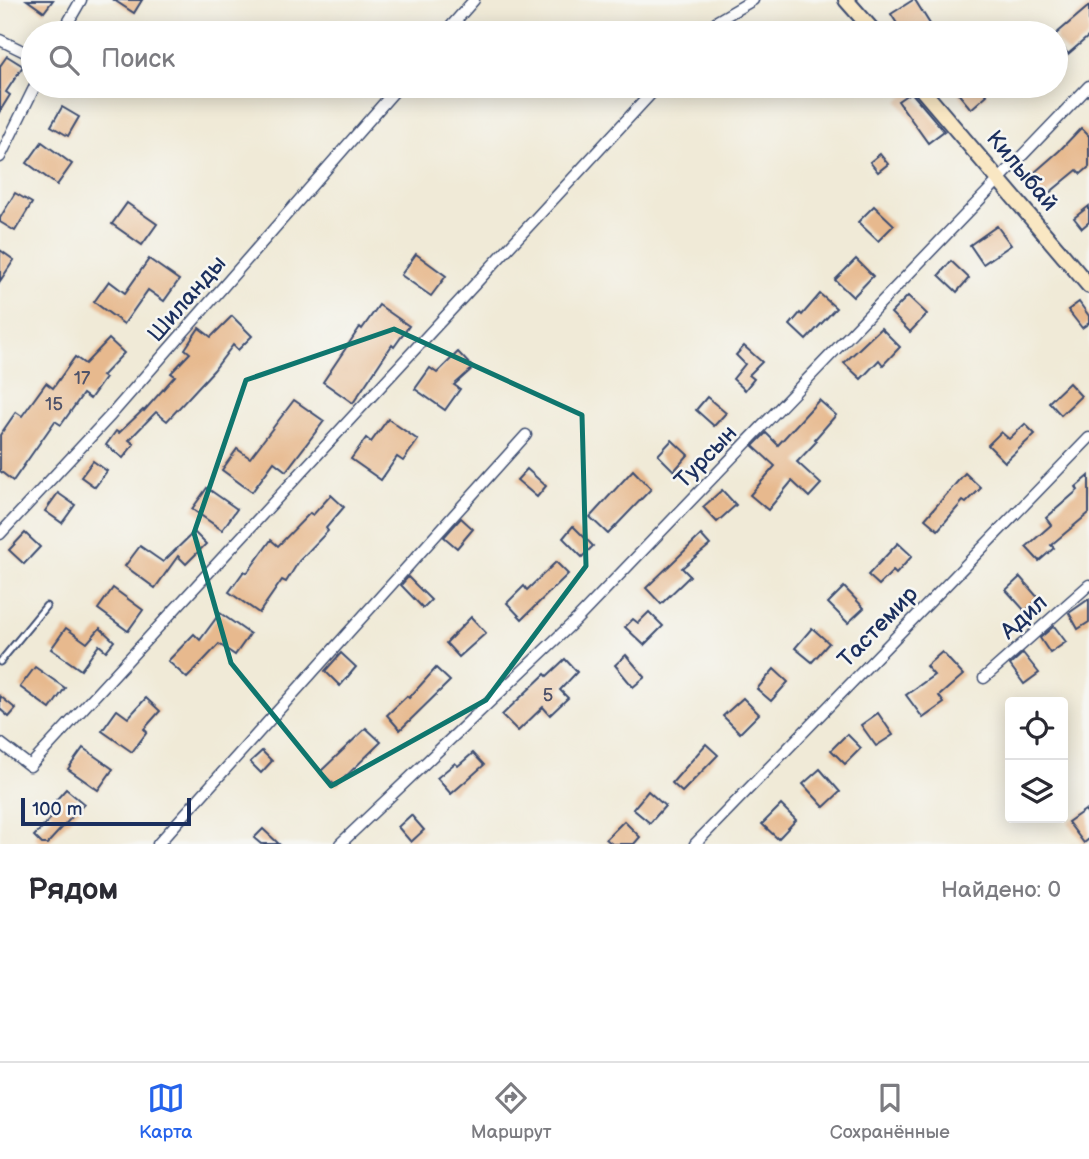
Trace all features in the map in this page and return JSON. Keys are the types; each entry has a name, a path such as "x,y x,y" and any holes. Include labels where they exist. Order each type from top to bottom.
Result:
{"street":[{"path":"69,21 81,0"},
{"path":"456,21 474,0"},
{"path":"717,21 752,0"},
{"path":"846,0 864,21"},
{"path":"0,40 21,50"},
{"name":"Турсын","path":"340,844 576,620 1089,86"},
{"path":"0,157 29,98"},
{"name":"Шиланды","path":"0,534 111,415 388,98"},
{"path":"0,743 30,766 647,98"},
{"name":"Килыбай","path":"929,98 1089,286"},
{"path":"158,844 526,435"},
{"name":"Тастемир","path":"695,844 1089,438"},
{"name":"Адил","path":"984,678 1089,585"}],"lane":[{"path":"0,662 46,606"}],"highlighted area":[{"path":"394,329 582,415 586,566 486,700 331,786 231,663 194,533 246,380"}],"building":[{"path":"27,0 53,0 44,12"},
{"path":"114,0 142,0 134,13"},
{"path":"915,0 928,21 895,21 891,14"},
{"path":"1089,6 1089,36 1068,54 1068,24"},
{"path":"7,56 21,65 6,92 10,95 0,111 0,66"},
{"path":"902,98 916,98 944,131 928,143 898,101"},
{"path":"962,98 984,98 971,109"},
{"path":"62,107 79,117 68,136 51,126"},
{"path":"1081,128 1089,136 1089,167 1081,174 1077,170 1043,198 1027,179"},
{"path":"42,142 72,164 57,185 27,163"},
{"path":"880,154 888,164 878,172 870,162"},
{"path":"15,193 32,203 15,231 0,222 0,218"},
{"path":"127,203 157,224 142,245 112,224"},
{"path":"874,206 894,225 878,241 858,222"},
{"path":"1089,206 1089,222 1082,228 1074,218"},
{"path":"997,226 1011,245 983,264 970,245"},
{"path":"0,250 14,260 0,281"},
{"path":"416,254 446,276 431,296 401,275"},
{"path":"149,259 179,280 164,301 148,290 124,324 94,302 109,281 125,293"},
{"path":"856,259 873,276 853,297 835,280"},
{"path":"951,261 969,278 957,292 939,275"},
{"path":"820,294 836,308 806,340 790,325"},
{"path":"908,296 927,314 910,332 891,313"},
{"path":"1079,302 1089,316 1089,323 1082,328 1068,310"},
{"path":"379,305 409,326 394,347 392,345 353,403 323,382 360,327 362,329"},
{"path":"232,316 252,336 238,350 233,345 167,421 156,412 129,440 134,444 123,458 106,445 116,431 119,433 144,411 175,376 171,373 190,353 185,349 199,328 211,337"},
{"path":"881,328 900,347 883,365 879,360 861,379 844,363"},
{"path":"109,339 124,353 102,376 105,378 90,399 83,394 61,425 55,421 13,481 0,471 0,435 16,412 22,416 46,383 53,388 75,357 85,364"},
{"path":"744,346 762,362 749,375 754,379 745,390 733,379 745,364 736,355"},
{"path":"458,352 473,368 454,385 460,389 445,410 415,389 430,368 437,373"},
{"path":"1069,383 1081,396 1061,415 1049,402"},
{"path":"707,397 726,413 714,426 696,410"},
{"path":"294,400 324,421 286,471 274,462 252,492 222,470 237,449 250,458"},
{"path":"819,400 836,415 797,462 821,484 809,497 792,481 768,510 750,495 775,466 753,446 766,433 778,445"},
{"path":"388,419 418,440 403,461 397,457 381,480 351,459 366,438 371,442"},
{"path":"1025,424 1035,434 1005,462 988,445 1001,432 1009,439"},
{"path":"672,440 688,455 674,471 658,455"},
{"path":"93,461 107,471 95,487 81,477"},
{"path":"527,469 546,486 537,497 517,480"},
{"path":"633,470 651,489 608,534 590,517"},
{"path":"965,473 981,488 966,503 963,501 938,530 925,519"},
{"path":"1089,476 1089,513 1051,545 1054,548 1039,561 1026,547 1051,525 1046,518 1078,490 1076,487"},
{"path":"207,488 237,509 222,530 192,509"},
{"path":"722,490 736,505 717,522 703,507"},
{"path":"58,493 75,505 62,523 45,511"},
{"path":"331,495 344,507 326,528 328,531 299,561 286,582 282,580 259,613 229,592 271,540 278,546"},
{"path":"461,518 473,529 457,548 444,537"},
{"path":"573,526 593,546 582,557 563,538"},
{"path":"194,532 206,544 186,564 178,556 155,588 125,566 140,546 163,562"},
{"path":"25,533 40,547 24,564 9,550"},
{"path":"701,535 710,545 682,568 690,576 661,604 646,588"},
{"path":"898,543 912,556 896,574 893,571 879,585 868,575"},
{"path":"556,562 568,574 522,619 507,603 524,586 527,590"},
{"path":"408,577 431,600 423,608 401,585"},
{"path":"1020,577 1039,599 1025,611 1006,590"},
{"path":"844,587 864,608 848,623 828,603"},
{"path":"113,588 143,610 128,631 98,609"},
{"path":"1089,599 1089,622 1078,629 1069,613"},
{"path":"649,612 663,626 644,645 625,627 633,619 638,623"},
{"path":"220,613 250,634 235,655 219,644 187,678 168,661 194,634 200,640"},
{"path":"471,617 486,633 459,657 446,643"},
{"path":"1054,626 1066,642 1050,653 1040,638"},
{"path":"66,628 87,643 100,628 114,641 106,651 99,645 81,670 51,649"},
{"path":"812,628 829,643 812,662 795,648"},
{"path":"942,652 963,675 939,696 944,703 923,718 906,695 934,675 926,666"},
{"path":"341,653 356,667 340,686 325,671"},
{"path":"1023,653 1039,673 1024,684 1010,665"},
{"path":"626,655 645,677 633,687 615,665"},
{"path":"565,659 577,672 560,690 568,698 550,715 543,707 518,731 502,715"},
{"path":"35,667 65,688 50,709 20,687"},
{"path":"436,668 450,681 400,730 387,715 407,696 409,698"},
{"path":"774,669 788,682 771,701 757,689"},
{"path":"0,696 16,709 9,717 0,709"},
{"path":"146,698 160,711 144,729 147,732 132,752 102,731 117,710 128,718"},
{"path":"743,698 759,714 740,733 723,716"},
{"path":"878,713 893,735 876,746 861,725"},
{"path":"366,728 381,742 336,786 320,772"},
{"path":"847,734 861,748 845,764 831,750"},
{"path":"706,744 718,755 682,792 672,783"},
{"path":"83,748 113,769 98,790 68,769"},
{"path":"262,751 272,761 261,773 250,762"},
{"path":"473,753 484,765 451,794 437,778 455,763 458,766"},
{"path":"820,769 840,792 824,807 803,784"},
{"path":"66,789 84,804 47,844 42,844 34,836 54,815 48,809"},
{"path":"648,791 665,806 650,823 633,809"},
{"path":"781,805 796,820 778,839 762,824"},
{"path":"1085,810 1089,815 1089,839 1084,843 1068,822"},
{"path":"411,815 424,830 411,842 398,827"},
{"path":"624,821 640,837 634,844 612,844 606,839"},
{"path":"263,829 279,844 261,844 254,838"}]}
